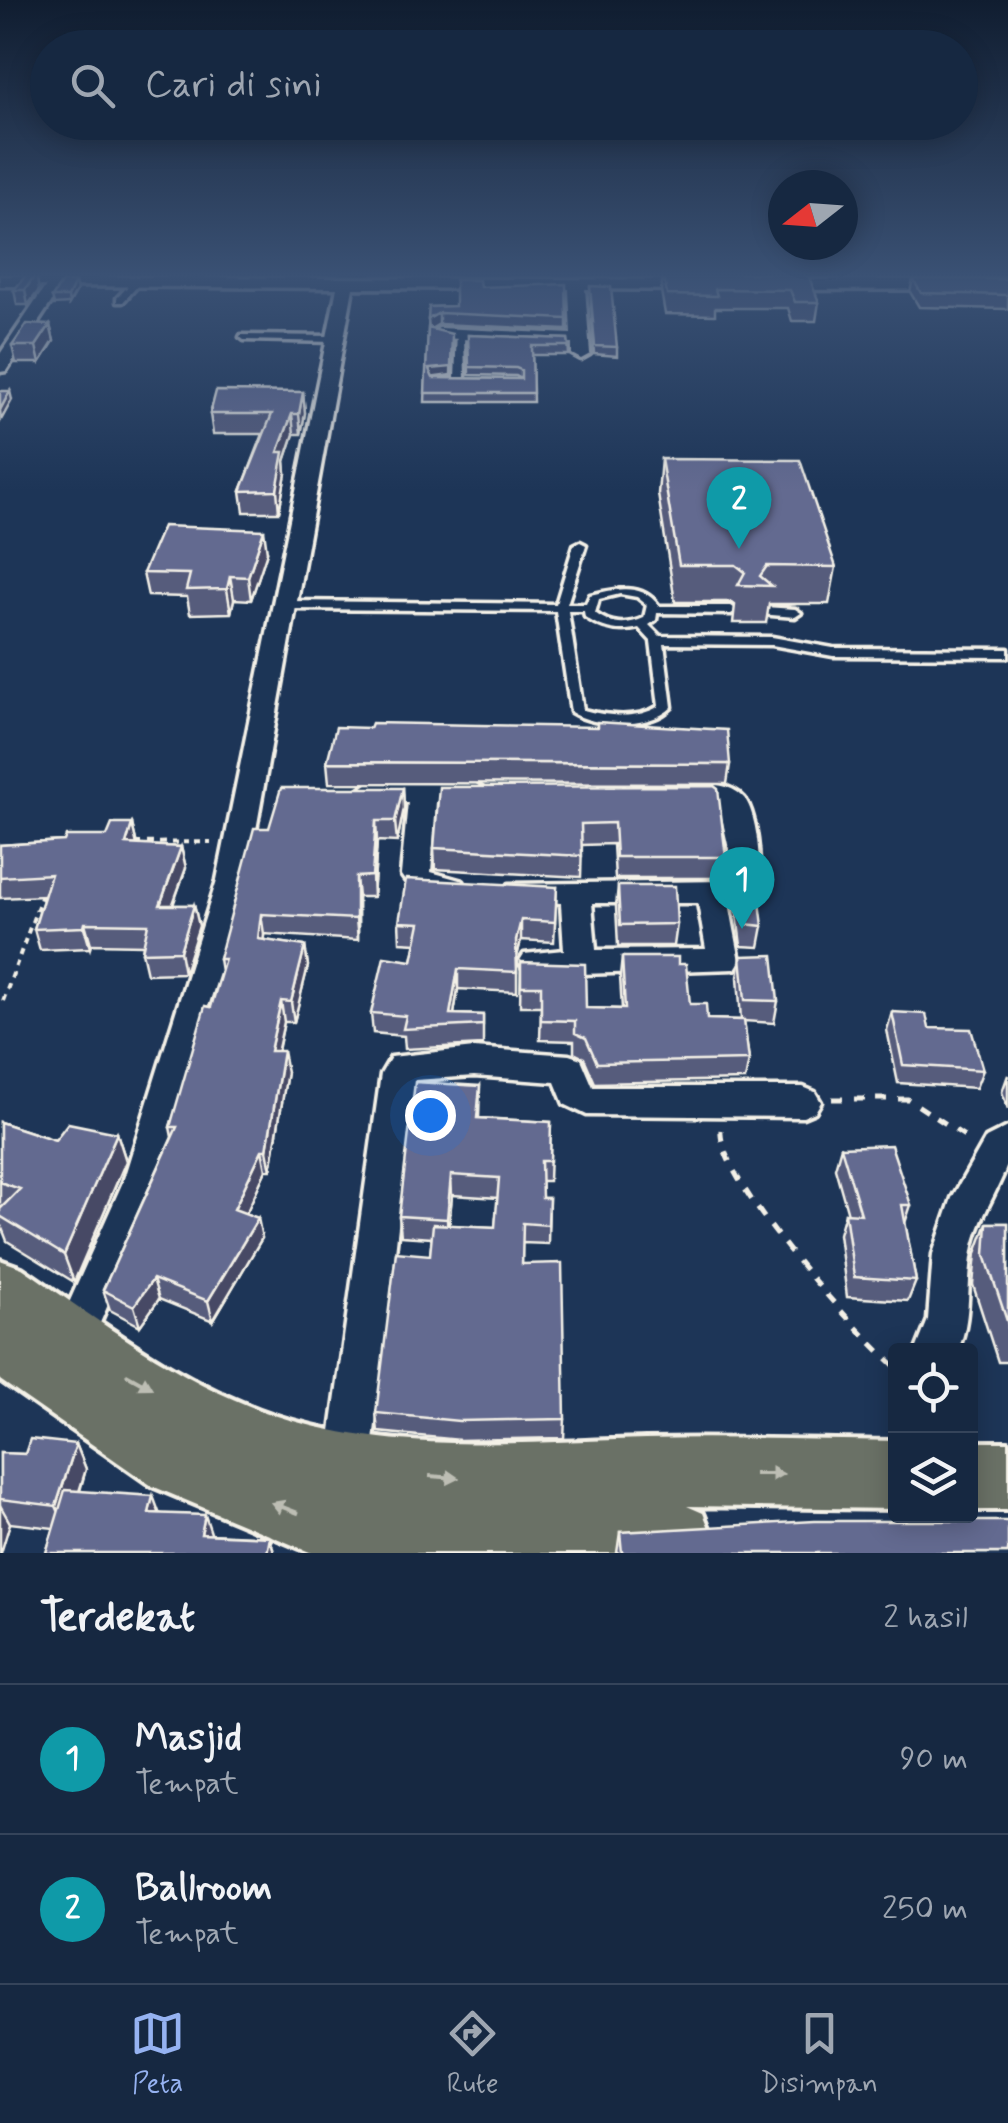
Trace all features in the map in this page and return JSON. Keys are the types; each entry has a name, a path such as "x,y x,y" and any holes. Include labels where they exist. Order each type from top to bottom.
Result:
{"main road":[{"path":"0,1288 73,1339 213,1422 275,1449 348,1469 464,1478 605,1522 735,1538"},
{"path":"0,1342 86,1405 176,1462 336,1528 446,1538 605,1522 888,1476"},
{"path":"982,1516 1008,1476"}],"street":[{"path":"0,368 15,345"},
{"path":"73,1339 142,1182 191,1024 240,842 261,795 288,604 333,345"},
{"path":"347,794 511,792"},
{"path":"423,793 416,865 420,881 444,888 490,890 712,894 745,889 744,850 732,803 717,794 646,792"},
{"path":"576,892 580,962"},
{"path":"712,894 724,961"},
{"path":"534,962 758,961"},
{"path":"348,1469 398,1074 403,1067 446,1061 569,1069 576,1094 587,1101 802,1102"},
{"path":"939,1343 952,1306 950,1266 956,1241 999,1148"}],"lane":[{"path":"460,345 460,382"},
{"path":"436,381 479,382"},
{"path":"580,546 561,606 573,703 584,715 660,714 666,707 657,640 642,624"},
{"path":"588,608 601,593 620,590 648,598 655,610"},
{"path":"288,604 588,608"},
{"path":"588,608 595,619 612,626 642,624 655,610 731,610"},
{"path":"764,611 795,612"},
{"path":"657,640 772,641 834,652 1008,652"}],"path":[{"path":"124,843 240,842"},
{"path":"3,1002 48,878"},
{"path":"802,1102 899,1093 919,1100 999,1148"},
{"path":"724,1100 720,1143 738,1182 858,1334 888,1360"}],"building":[{"path":"427,345 452,345 451,367 429,369 433,378 521,379 521,370 516,368 469,367 468,345 569,345 532,346 533,393 425,393"},
{"path":"0,391 10,391 0,410"},
{"path":"216,391 303,392 299,414 292,414 278,452 284,452 277,490 241,491 272,414 210,414"},
{"path":"661,459 800,460 836,567 767,566 760,576 772,586 738,585 745,572 736,565 679,565"},
{"path":"163,526 264,530 248,577 230,576 227,589 186,590 190,574 143,573"},
{"path":"597,722 727,730 730,764 327,762 336,727 370,728 372,723 597,727"},
{"path":"439,787 718,789 726,857 616,857 614,823 581,824 582,856 434,848"},
{"path":"281,788 403,788 395,821 376,821 372,876 356,877 356,919 261,914 258,939 305,946 291,1002 281,1001 270,1051 283,1051 267,1150 262,1150 234,1209 258,1218 208,1301 153,1279 134,1306 103,1290 177,1127 170,1127 205,1006 211,1007 225,959 219,959 254,828 269,828"},
{"path":"112,824 132,824 126,844 181,847 160,905 194,905 180,951 142,952 148,924 85,923 84,927 34,929 51,874 0,877 0,845 64,841 66,836 107,836"},
{"path":"406,879 557,887 555,922 521,920 516,940 517,972 458,969 450,1014 483,1015 483,1025 403,1029 406,1016 371,1013 384,957 412,961 420,923 399,922"},
{"path":"739,885 758,886 763,926 745,924"},
{"path":"618,886 675,886 677,924 620,925"},
{"path":"773,955 778,1001 745,1000 741,956"},
{"path":"622,957 678,957 678,964 686,964 690,1004 706,1004 707,1019 744,1020 749,1060 597,1063 586,1038 575,1033 575,1021 541,1020 541,986 521,986 521,962 585,964 586,1008 625,1009"},
{"path":"892,1012 926,1014 929,1028 971,1029 983,1070 903,1065"},
{"path":"415,1082 480,1086 477,1118 551,1122 550,1161 541,1161 542,1198 549,1198 548,1225 523,1223 522,1264 562,1263 565,1419 459,1421 376,1413 396,1252 430,1255 433,1224 495,1227 499,1178 451,1175 447,1219 399,1216"},
{"path":"0,1122 55,1140 68,1123 117,1133 64,1255 0,1216 0,1209 20,1189 0,1182"},
{"path":"891,1145 911,1205 902,1205 916,1281 854,1277 845,1213 861,1214 841,1147"},
{"path":"987,1223 1008,1223 1008,1324 985,1255"},
{"path":"30,1439 76,1444 56,1506 0,1499 0,1453 25,1454"},
{"path":"65,1490 153,1496 149,1513 205,1515 201,1534 270,1537 267,1553 46,1553"},
{"path":"815,1521 1008,1521 1008,1553 622,1553 620,1532"}],"place":[{"name":"Ballroom","path":"739,549"},
{"name":"Masjid","path":"742,929"}]}
